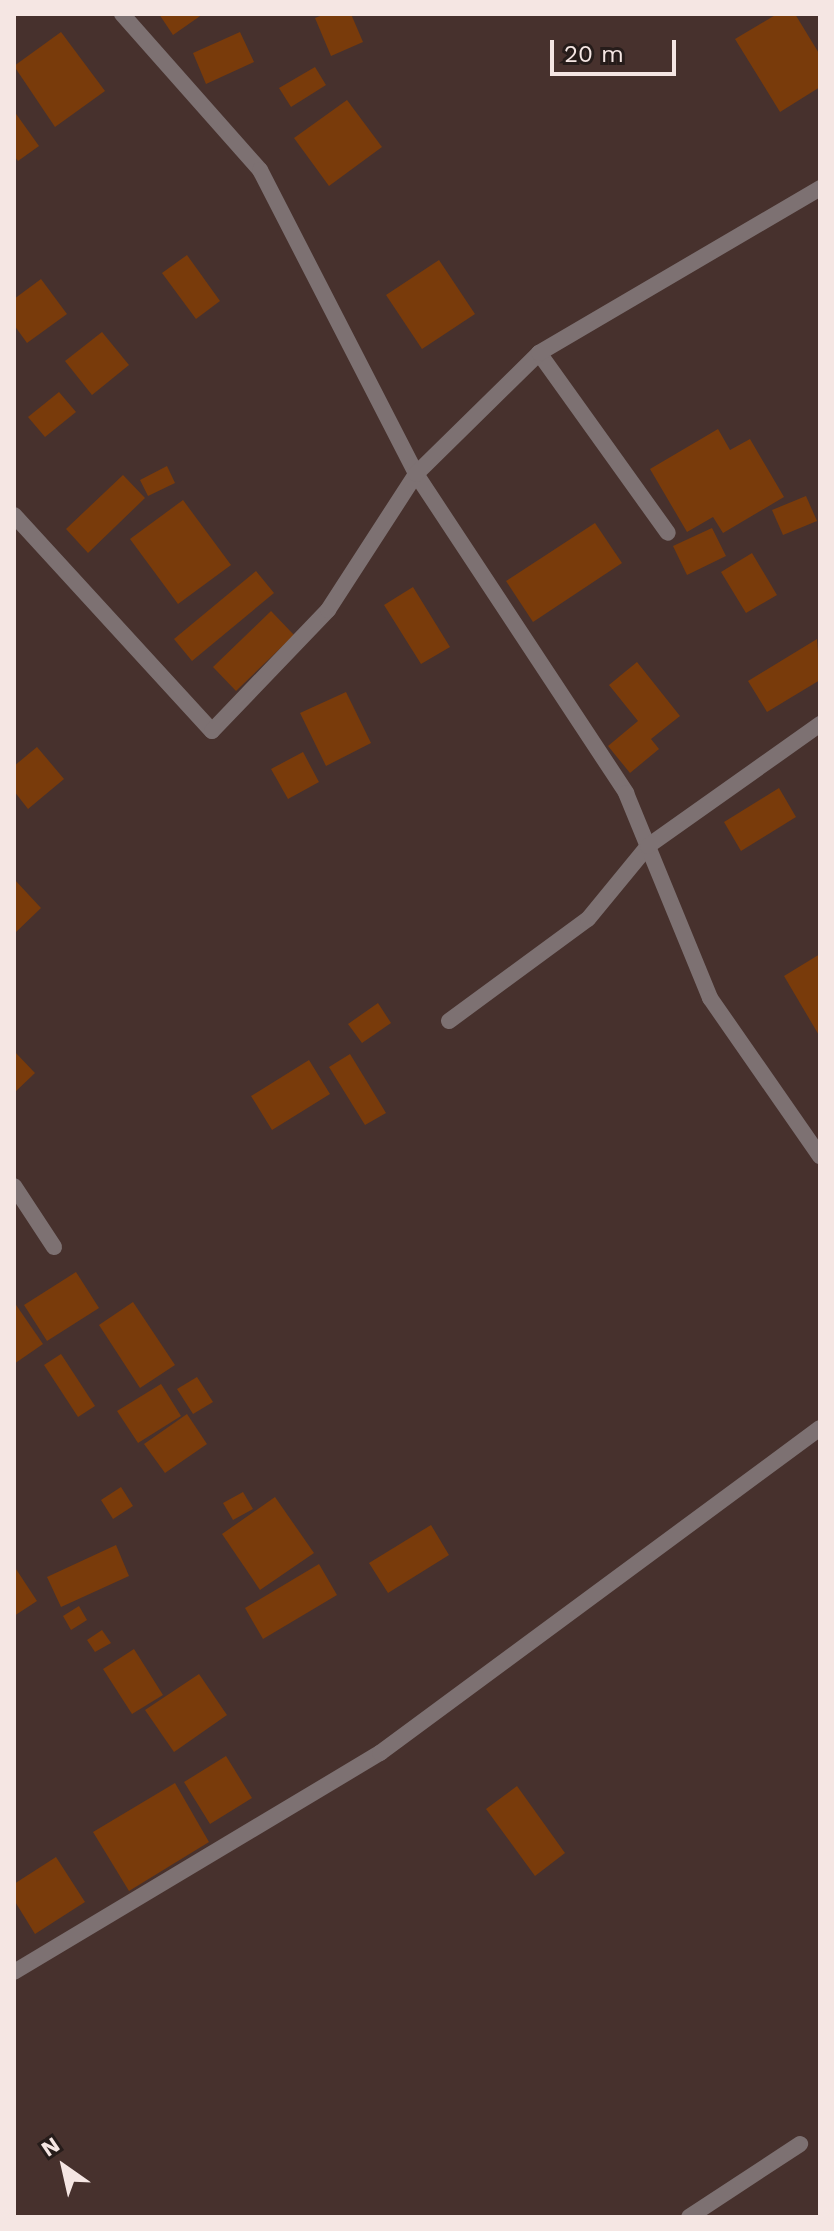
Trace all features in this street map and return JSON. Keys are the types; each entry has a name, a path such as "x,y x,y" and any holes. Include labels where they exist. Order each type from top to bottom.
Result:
{"street":[{"path":"122,14 260,170 416,474 626,793 710,998 820,1156"},
{"path":"14,515 212,731 328,610 416,474 539,353 820,188"},
{"path":"539,353 668,533"},
{"path":"449,1021 588,919 648,846 820,724"},
{"path":"14,1186 54,1247"},
{"path":"14,1972 380,1753 820,1428"},
{"path":"689,2217 800,2144"}],"building":[{"path":"159,14 203,14 173,35"},
{"path":"325,14 351,14 363,42 331,56 315,18"},
{"path":"777,14 795,14 820,55 820,87 780,112 735,39"},
{"path":"61,32 105,91 55,127 14,66"},
{"path":"240,32 254,62 206,84 193,53"},
{"path":"315,67 326,85 291,107 279,88"},
{"path":"347,100 382,147 329,186 294,138"},
{"path":"14,111 39,146 18,161 14,156"},
{"path":"187,255 220,301 196,319 162,273"},
{"path":"439,260 475,314 422,349 386,295"},
{"path":"41,279 67,314 27,343 14,325 14,299"},
{"path":"102,332 129,365 92,395 65,361"},
{"path":"59,392 76,412 45,437 28,417"},
{"path":"718,429 730,450 750,439 784,497 723,533 713,517 687,532 650,469"},
{"path":"167,466 175,483 148,496 140,480"},
{"path":"123,475 145,498 88,553 66,529"},
{"path":"806,496 817,521 783,535 772,510"},
{"path":"183,500 231,565 178,604 130,539"},
{"path":"595,523 622,563 533,622 506,581"},
{"path":"712,528 726,556 687,575 673,546"},
{"path":"752,553 777,595 746,613 721,572"},
{"path":"256,571 274,593 192,661 174,639"},
{"path":"413,587 450,647 421,664 384,605"},
{"path":"271,611 294,635 236,691 213,667"},
{"path":"817,639 820,680 767,712 748,681"},
{"path":"637,662 680,716 651,739 659,749 630,773 608,746 638,721 609,685"},
{"path":"346,692 371,743 326,766 300,713"},
{"path":"37,747 64,779 28,809 14,791 14,766"},
{"path":"303,752 319,782 288,799 271,769"},
{"path":"779,788 796,817 741,851 724,822"},
{"path":"14,879 41,908 14,934"},
{"path":"820,954 820,1037 784,976"},
{"path":"378,1003 391,1023 362,1043 348,1024"},
{"path":"14,1051 35,1073 14,1093"},
{"path":"350,1054 386,1113 365,1125 329,1067"},
{"path":"309,1060 330,1094 272,1130 251,1096"},
{"path":"76,1272 99,1308 47,1341 24,1305"},
{"path":"14,1302 43,1344 14,1364"},
{"path":"133,1302 175,1365 140,1388 99,1325"},
{"path":"61,1354 95,1406 78,1417 44,1365"},
{"path":"197,1377 213,1402 193,1414 177,1389"},
{"path":"161,1384 181,1416 138,1443 117,1411"},
{"path":"187,1414 207,1444 165,1473 144,1444"},
{"path":"121,1487 133,1506 113,1519 101,1500"},
{"path":"243,1492 253,1509 233,1520 223,1503"},
{"path":"275,1497 314,1553 260,1590 222,1534"},
{"path":"431,1525 449,1555 388,1593 369,1563"},
{"path":"116,1545 129,1576 61,1607 47,1577"},
{"path":"319,1564 337,1595 263,1639 245,1608"},
{"path":"14,1566 37,1601 14,1616"},
{"path":"79,1606 87,1620 71,1630 63,1616"},
{"path":"102,1630 111,1643 95,1652 87,1640"},
{"path":"134,1649 163,1695 132,1714 103,1669"},
{"path":"199,1674 227,1715 174,1752 145,1710"},
{"path":"226,1756 252,1798 210,1824 184,1782"},
{"path":"175,1783 209,1842 129,1891 93,1832"},
{"path":"517,1786 565,1853 535,1876 486,1809"},
{"path":"56,1857 85,1902 35,1934 14,1900 14,1884"}]}
